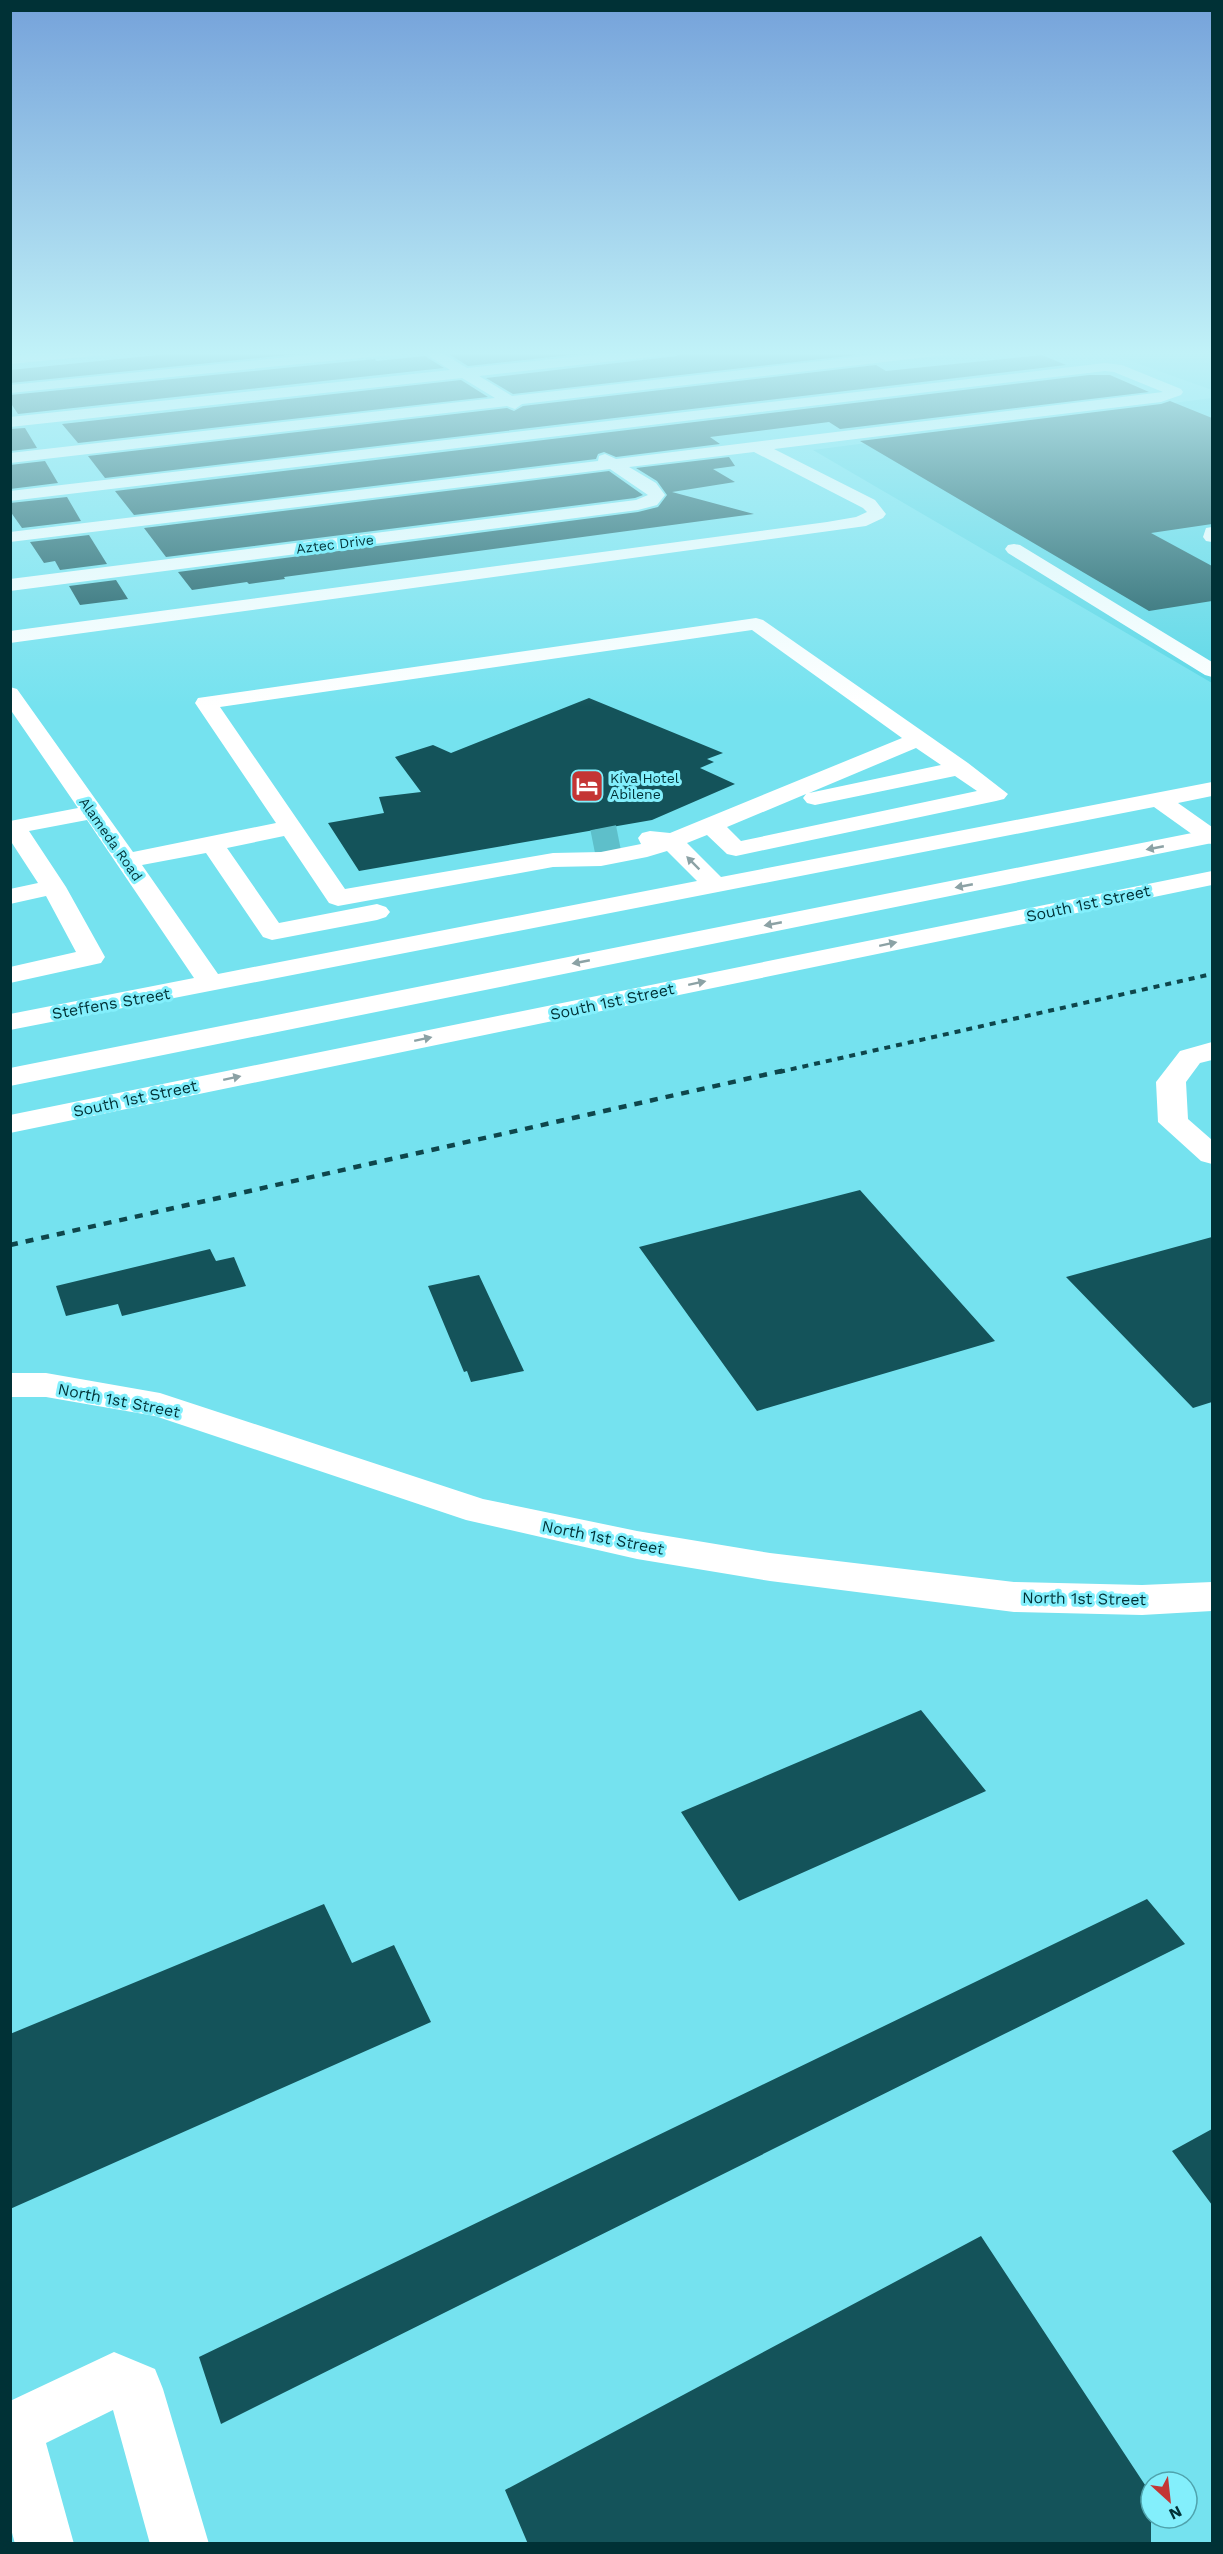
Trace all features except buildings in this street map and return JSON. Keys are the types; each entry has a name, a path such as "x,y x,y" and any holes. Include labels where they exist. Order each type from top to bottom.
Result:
{"main road":[{"path":"10,496 233,469"},
{"path":"10,537 570,469"},
{"name":"Aztec Drive","path":"10,585 638,505 651,501 657,495 650,487 621,469"},
{"path":"10,637 827,527 860,522 876,514 869,504 801,469"},
{"path":"1212,532 1212,537"},
{"path":"1014,549 1212,671"},
{"path":"711,825 736,849 996,794 756,624 206,703 338,898 537,863 601,860 646,850 918,739"},
{"name":"Alameda Road","path":"10,693 19,720 93,812 212,984"},
{"path":"738,814 960,768"},
{"path":"212,984 1212,789"},
{"path":"1159,800 1212,837"},
{"path":"11,973 92,957 53,887 12,825 93,812"},
{"path":"127,861 291,827"},
{"path":"628,836 670,840 716,886"},
{"path":"10,1077 1212,837"},
{"path":"212,843 272,932 548,879 537,863"},
{"path":"566,860 592,843"},
{"path":"566,860 607,907"},
{"name":"South 1st Street","path":"10,1124 1212,878"},
{"path":"10,897 53,887"},
{"name":"Steffens Street","path":"10,1022 212,984"},
{"path":"1212,1051 1190,1057 1171,1082 1173,1122 1212,1155"},
{"name":"North 1st Street","path":"10,1385 46,1385 160,1405 480,1511 637,1545 770,1567 1014,1597 1142,1600 1212,1597"},
{"path":"45,2544 12,2430 114,2380 135,2389 180,2544"}],"shaded area":[{"path":"846,469 1212,469 1212,683"}],"tunnel":[{"path":"593,843 628,836"}],"railway":[{"path":"779,1072 1212,974"},
{"path":"10,1245 786,1070"}],"place":[{"name":"Kiva Hotel Abilene","path":"587,786"}]}
